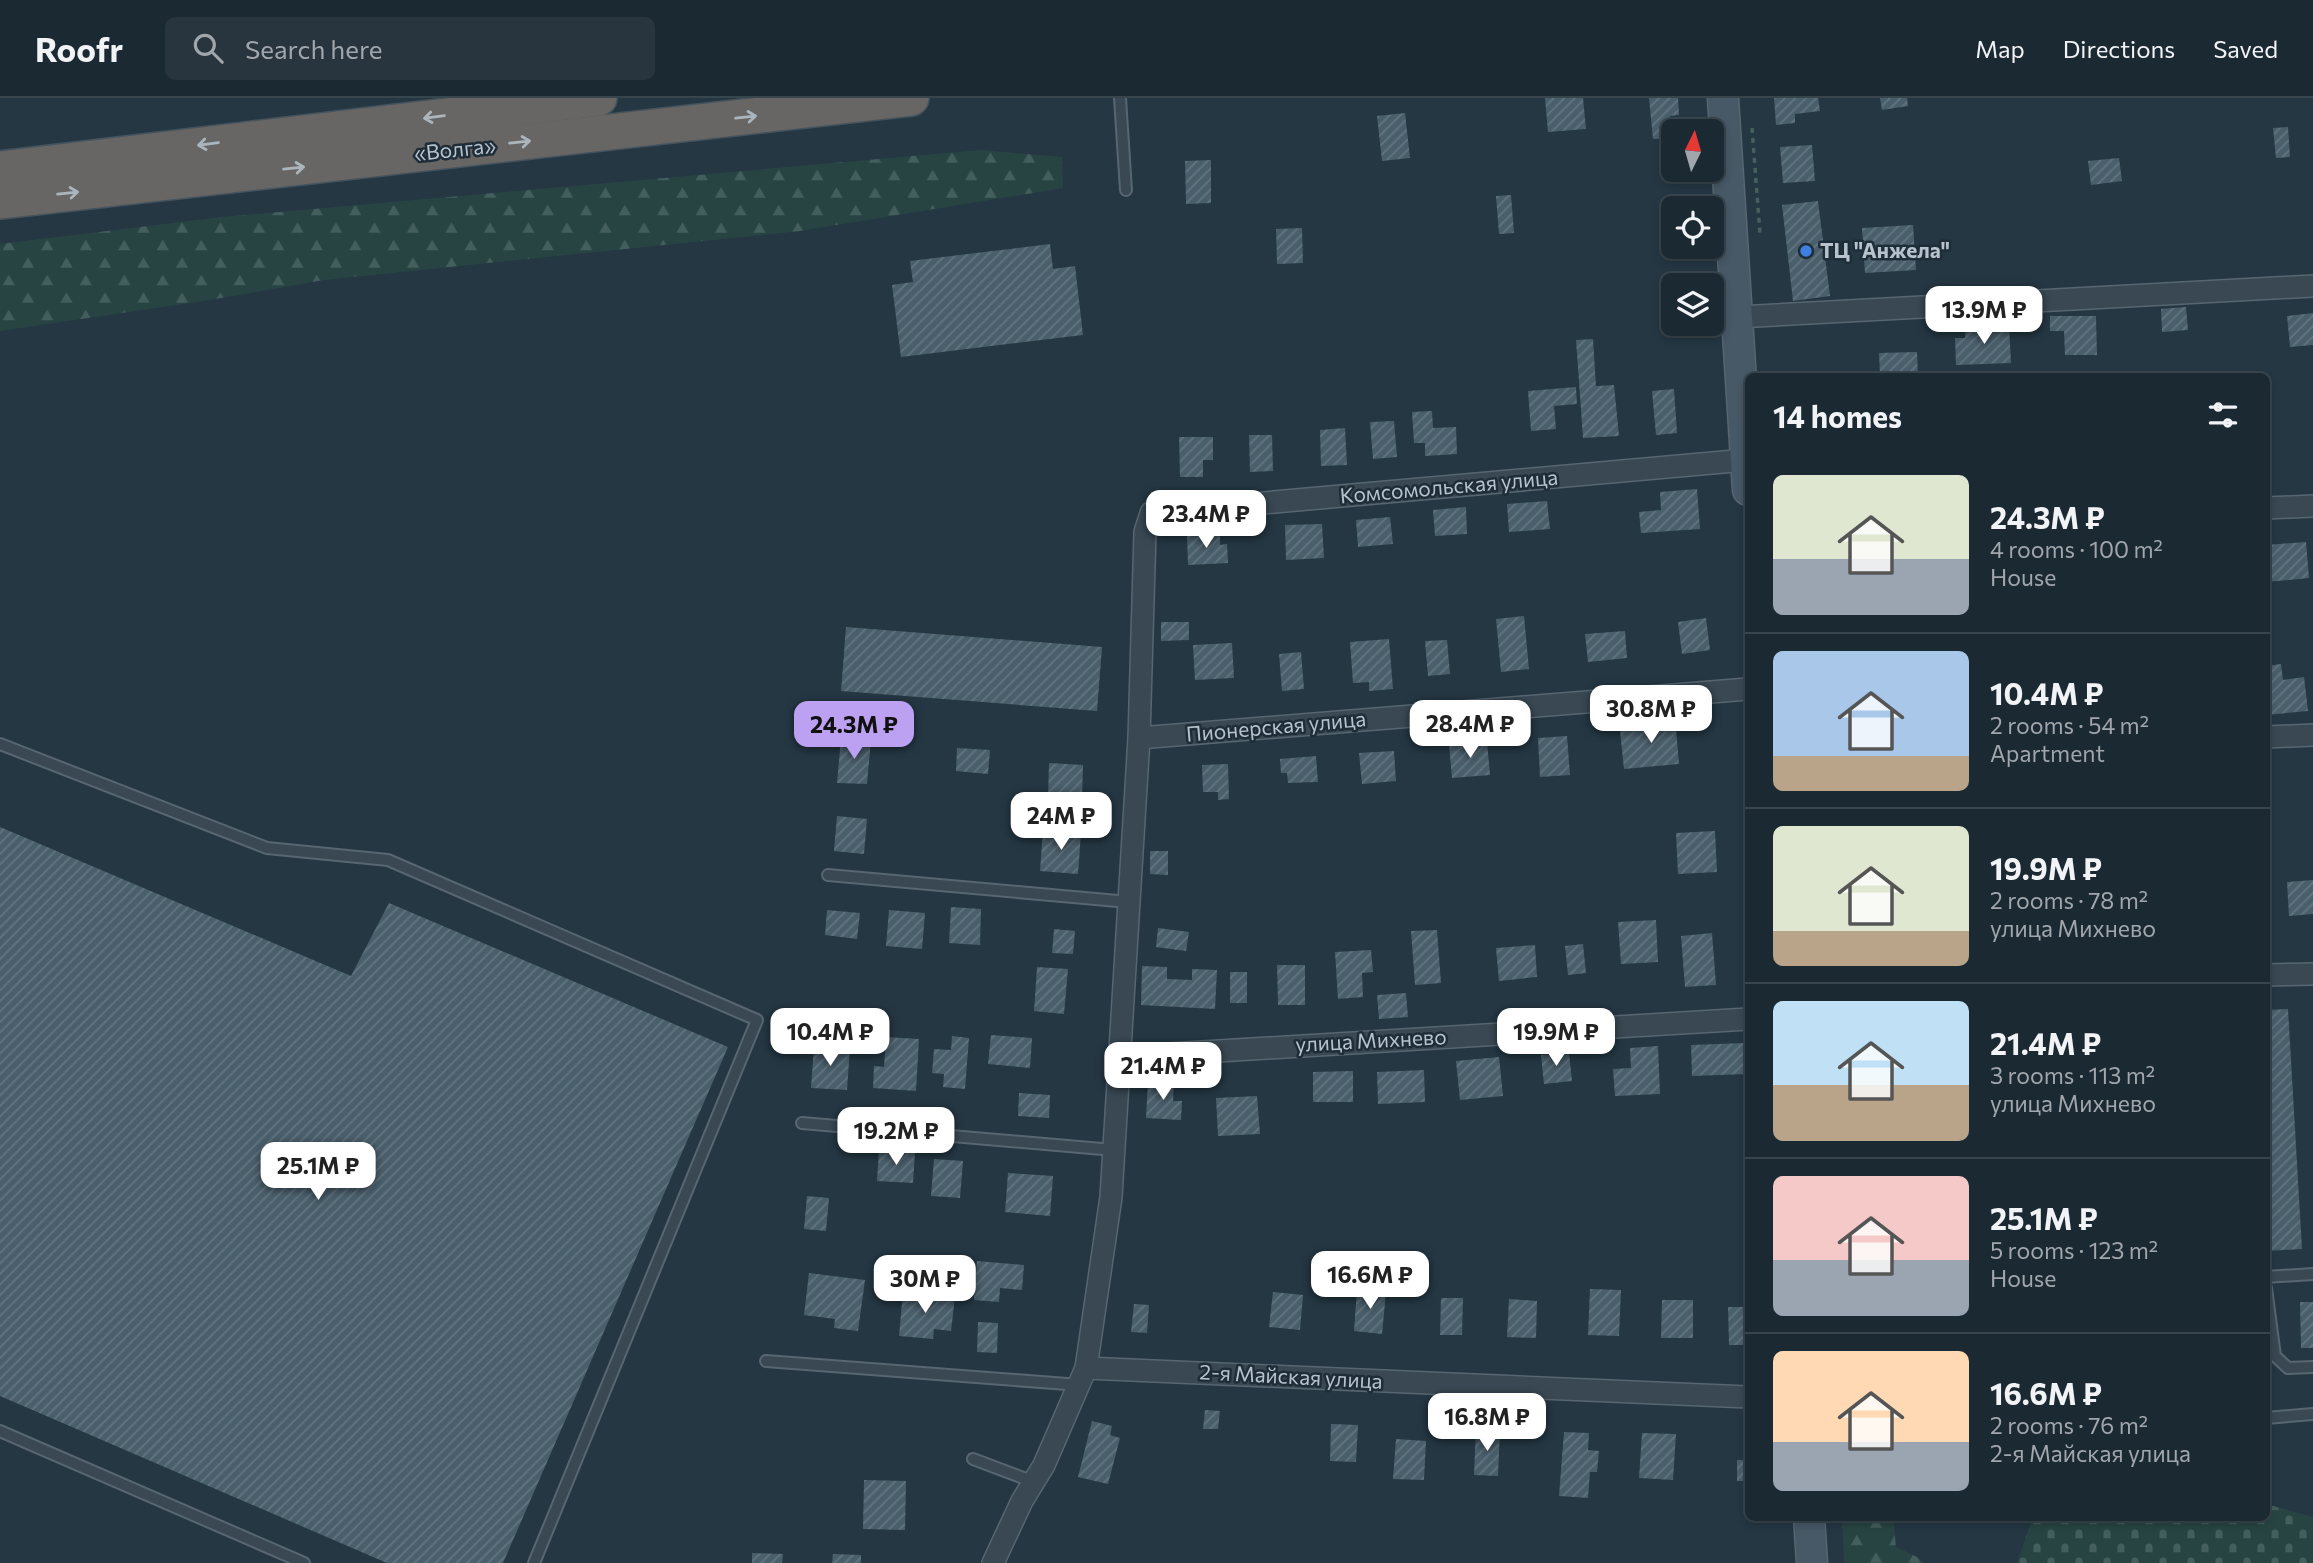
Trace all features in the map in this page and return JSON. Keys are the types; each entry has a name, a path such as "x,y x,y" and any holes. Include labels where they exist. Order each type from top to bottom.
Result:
{"highway":[{"name":"«Волга»","path":"0,169 599,98"},
{"name":"«Волга»","path":"0,201 911,98"}],"main road":[{"path":"1723,98 1745,442"},
{"path":"1809,1521 1812,1563"}],"street":[{"path":"1738,317 2313,286"},
{"name":"Комсомольская улица","path":"1139,738 1145,532 1151,513 1745,460"},
{"path":"2270,508 2313,506"},
{"name":"Пионерская улица","path":"1139,738 1745,689"},
{"path":"2270,737 2313,735"},
{"path":"993,1563 1001,1540 1044,1465 1083,1377 1111,1197 1139,738"},
{"path":"2270,975 2313,974"},
{"name":"улица Михнево","path":"1120,1057 1745,1019"},
{"name":"2-я Майская улица","path":"1083,1377 1745,1397"}],"lane":[{"path":"1120,98 1126,190"},
{"path":"0,744 267,848 388,860 757,1020 534,1563"},
{"path":"828,875 1129,902"},
{"path":"802,1123 1114,1150"},
{"path":"2270,1277 2313,1274"},
{"path":"2270,1318 2275,1356 2288,1368 2313,1367"},
{"path":"766,1362 1083,1377"},
{"path":"2270,1418 2313,1414"},
{"path":"0,1432 304,1563"},
{"path":"973,1459 1034,1482"}],"path":[{"path":"1752,125 1760,234"}],"green space":[{"path":"981,150 1062,157 1063,188 800,231 324,280 0,331 0,244 222,217"},
{"path":"2270,1505 2313,1517 2313,1563 2017,1563 2032,1521 2270,1521"},
{"path":"1842,1521 1893,1521 1896,1547 1924,1563 1844,1563"}],"building":[{"path":"1545,98 1583,98 1586,129 1548,132"},
{"path":"1649,98 1678,98 1679,115 1661,119 1661,139 1653,139"},
{"path":"1774,98 1818,98 1820,111 1795,114 1795,123 1776,125"},
{"path":"1880,98 1907,98 1908,106 1882,110"},
{"path":"1405,113 1410,158 1382,161 1377,116"},
{"path":"2288,127 2290,157 2276,158 2273,128"},
{"path":"1812,145 1815,181 1783,183 1780,147"},
{"path":"2119,158 2122,181 2091,185 2088,161"},
{"path":"1211,160 1211,203 1186,204 1185,161"},
{"path":"1511,195 1514,233 1499,234 1496,196"},
{"name":"ТЦ \"Анжела\"","path":"1818,201 1830,296 1793,301 1782,205"},
{"path":"1913,225 1916,270 1865,273 1862,228"},
{"path":"1302,228 1303,263 1277,264 1276,229"},
{"path":"1050,244 1053,269 1075,266 1083,335 901,357 892,285 913,282 910,261"},
{"path":"2186,307 2188,330 2162,332 2161,309"},
{"path":"2313,313 2313,345 2290,347 2287,316"},
{"path":"2050,316 2096,316 2097,355 2065,355 2064,331 2050,331"},
{"path":"2009,325 2011,363 1956,365 1955,338 1965,338 1965,327"},
{"path":"1593,339 1596,386 1614,385 1619,436 1583,438 1576,340"},
{"path":"1917,352 1918,373 1880,373 1879,353"},
{"path":"1576,387 1577,404 1554,406 1556,429 1531,431 1528,391"},
{"path":"1674,389 1677,433 1656,435 1652,391"},
{"path":"1432,411 1433,428 1456,427 1457,454 1425,456 1425,443 1414,443 1412,412"},
{"path":"1394,421 1397,457 1373,459 1370,422"},
{"path":"1345,428 1347,465 1321,466 1320,430"},
{"path":"1249,435 1272,435 1273,471 1250,472"},
{"path":"1179,437 1213,437 1213,460 1203,460 1203,477 1180,477"},
{"path":"1697,489 1700,529 1641,533 1639,512 1661,510 1660,492"},
{"path":"1547,501 1550,529 1509,532 1507,504"},
{"path":"1466,507 1467,534 1435,536 1433,510"},
{"path":"1390,517 1393,544 1358,547 1356,520"},
{"path":"1322,524 1324,558 1286,560 1285,525"},
{"path":"1220,534 1220,545 1227,544 1228,563 1188,565 1187,536"},
{"path":"2306,542 2309,578 2270,582 2270,545"},
{"path":"1524,616 1529,669 1501,672 1496,619"},
{"path":"1706,618 1710,650 1682,654 1678,622"},
{"path":"1161,622 1189,622 1189,640 1161,641"},
{"path":"846,627 1102,647 1097,711 841,691"},
{"path":"1625,631 1627,658 1588,662 1585,634"},
{"path":"1389,639 1393,689 1369,691 1369,682 1353,683 1350,642"},
{"path":"1447,640 1450,674 1428,676 1425,641"},
{"path":"1232,643 1234,678 1195,680 1193,645"},
{"path":"1301,652 1304,689 1282,691 1279,654"},
{"path":"2281,664 2283,680 2304,677 2308,711 2270,715 2270,665"},
{"path":"1675,717 1679,764 1624,769 1620,731 1644,729 1643,720"},
{"path":"1567,736 1570,775 1540,777 1538,738"},
{"path":"841,738 871,740 867,784 837,783"},
{"path":"1487,741 1490,775 1452,778 1449,744"},
{"path":"957,748 990,750 988,774 956,771"},
{"path":"1394,751 1396,781 1362,784 1359,753"},
{"path":"1316,756 1318,782 1288,783 1287,773 1281,773 1280,759"},
{"path":"1049,763 1083,765 1082,799 1048,797"},
{"path":"1228,764 1229,799 1218,800 1218,792 1203,792 1202,765"},
{"path":"837,816 867,819 864,854 834,851"},
{"path":"0,827 351,976 389,903 728,1047 503,1563 387,1563 0,1396"},
{"path":"1043,830 1081,833 1078,874 1040,871"},
{"path":"1715,831 1717,872 1678,874 1676,833"},
{"path":"1150,851 1168,851 1168,875 1150,874"},
{"path":"2313,880 2313,914 2289,916 2287,882"},
{"path":"951,907 981,909 980,945 949,943"},
{"path":"827,910 860,913 857,939 825,935"},
{"path":"889,910 925,913 922,949 886,946"},
{"path":"1656,920 1658,962 1621,964 1618,922"},
{"path":"1158,928 1189,932 1186,951 1156,947"},
{"path":"1054,929 1075,931 1073,954 1052,953"},
{"path":"1437,930 1441,983 1415,985 1411,931"},
{"path":"1712,933 1716,985 1685,987 1681,936"},
{"path":"1583,944 1586,973 1568,975 1565,946"},
{"path":"1535,945 1537,977 1499,981 1496,948"},
{"path":"1371,950 1373,972 1362,973 1363,997 1338,999 1335,952"},
{"path":"1277,965 1305,965 1305,1005 1278,1005"},
{"path":"1142,966 1167,967 1167,979 1192,980 1192,969 1217,970 1215,1009 1141,1005"},
{"path":"1037,967 1068,969 1064,1014 1034,1011"},
{"path":"1230,972 1247,972 1247,1003 1230,1003"},
{"path":"1406,993 1408,1017 1379,1019 1377,995"},
{"path":"2288,1009 2302,1249 2270,1251 2270,1010"},
{"path":"991,1035 1032,1038 1030,1068 988,1064"},
{"path":"952,1036 969,1038 965,1089 943,1087 944,1074 932,1073 934,1049 951,1050"},
{"path":"886,1037 919,1039 916,1091 873,1088 874,1066 884,1067"},
{"path":"1745,1043 1745,1074 1692,1076 1691,1045"},
{"path":"814,1046 850,1048 847,1090 811,1088"},
{"path":"1658,1046 1660,1094 1615,1096 1613,1069 1631,1068 1630,1048"},
{"path":"1569,1053 1572,1081 1544,1084 1541,1055"},
{"path":"1499,1057 1503,1096 1460,1100 1456,1061"},
{"path":"1424,1070 1425,1102 1378,1104 1377,1072"},
{"path":"1353,1071 1353,1102 1313,1102 1313,1072"},
{"path":"1148,1082 1174,1083 1173,1101 1182,1101 1181,1120 1146,1118"},
{"path":"1019,1093 1050,1095 1049,1118 1018,1116"},
{"path":"1257,1096 1260,1134 1218,1136 1216,1098"},
{"path":"879,1150 915,1152 913,1183 877,1181"},
{"path":"934,1159 963,1161 960,1198 931,1196"},
{"path":"1008,1173 1053,1176 1050,1216 1005,1212"},
{"path":"807,1196 829,1198 826,1231 804,1229"},
{"path":"977,1261 1024,1265 1022,1290 1000,1288 999,1302 974,1300"},
{"path":"809,1273 865,1280 858,1331 834,1328 835,1319 804,1315"},
{"path":"1357,1289 1386,1292 1382,1334 1354,1331"},
{"path":"1590,1289 1621,1290 1619,1336 1588,1335"},
{"path":"903,1292 955,1297 951,1331 934,1329 933,1339 899,1336"},
{"path":"1273,1292 1303,1295 1300,1330 1269,1327"},
{"path":"1441,1298 1463,1298 1462,1335 1440,1335"},
{"path":"1509,1299 1537,1301 1536,1338 1507,1337"},
{"path":"1662,1300 1693,1300 1693,1338 1661,1338"},
{"path":"2300,1302 2313,1302 2313,1348 2301,1348"},
{"path":"1134,1304 1149,1305 1147,1333 1131,1332"},
{"path":"1728,1307 1745,1307 1745,1345 1729,1345"},
{"path":"978,1322 998,1323 997,1353 977,1352"},
{"path":"1205,1410 1220,1411 1218,1429 1203,1429"},
{"path":"1092,1421 1112,1426 1110,1435 1120,1438 1108,1484 1078,1477"},
{"path":"1331,1424 1358,1425 1356,1462 1330,1461"},
{"path":"1476,1429 1500,1430 1498,1476 1474,1475"},
{"path":"1564,1432 1589,1433 1588,1450 1599,1451 1597,1472 1590,1472 1588,1498 1559,1496"},
{"path":"1642,1433 1676,1434 1673,1480 1639,1478"},
{"path":"1396,1439 1426,1441 1424,1480 1393,1479"},
{"path":"1737,1460 1745,1460 1745,1481 1737,1481"},
{"path":"864,1480 906,1481 905,1530 863,1529"},
{"path":"752,1553 783,1554 782,1563 752,1563"},
{"path":"833,1554 861,1555 861,1563 832,1563"}],"place":[{"name":"ТЦ \"Анжела\"","path":"1806,251"}]}
